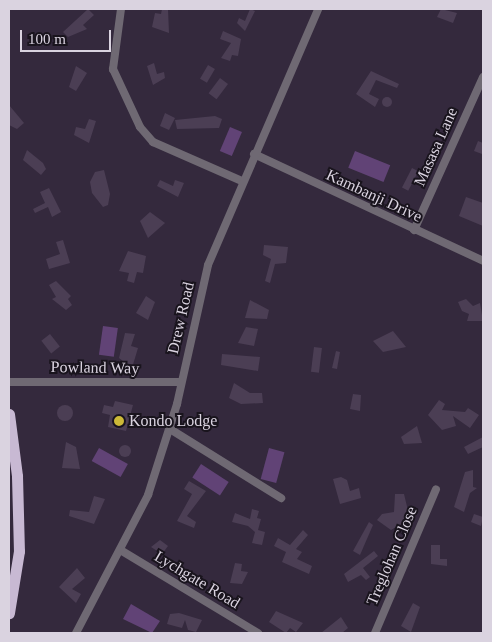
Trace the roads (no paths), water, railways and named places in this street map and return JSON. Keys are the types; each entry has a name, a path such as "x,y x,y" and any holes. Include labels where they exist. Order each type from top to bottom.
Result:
{"highway":[{"path":"9,414 19,528 9,613"}],"street":[{"path":"121,9 114,69 140,127 153,142 242,181"},
{"name":"Drew Road","path":"76,633 122,551 148,495 170,429 208,265 242,181 318,9"},
{"name":"Masasa Lane","path":"414,230 483,76"},
{"name":"Kambanji Drive","path":"254,154 483,261"},
{"name":"Powland Way","path":"9,382 181,382"},
{"path":"170,429 281,498"},
{"name":"Treglohan Close","path":"375,633 436,489"},
{"name":"Lychgate Road","path":"122,551 258,633"}],"place":[{"name":"Kondo Lodge","path":"119,421"}]}
